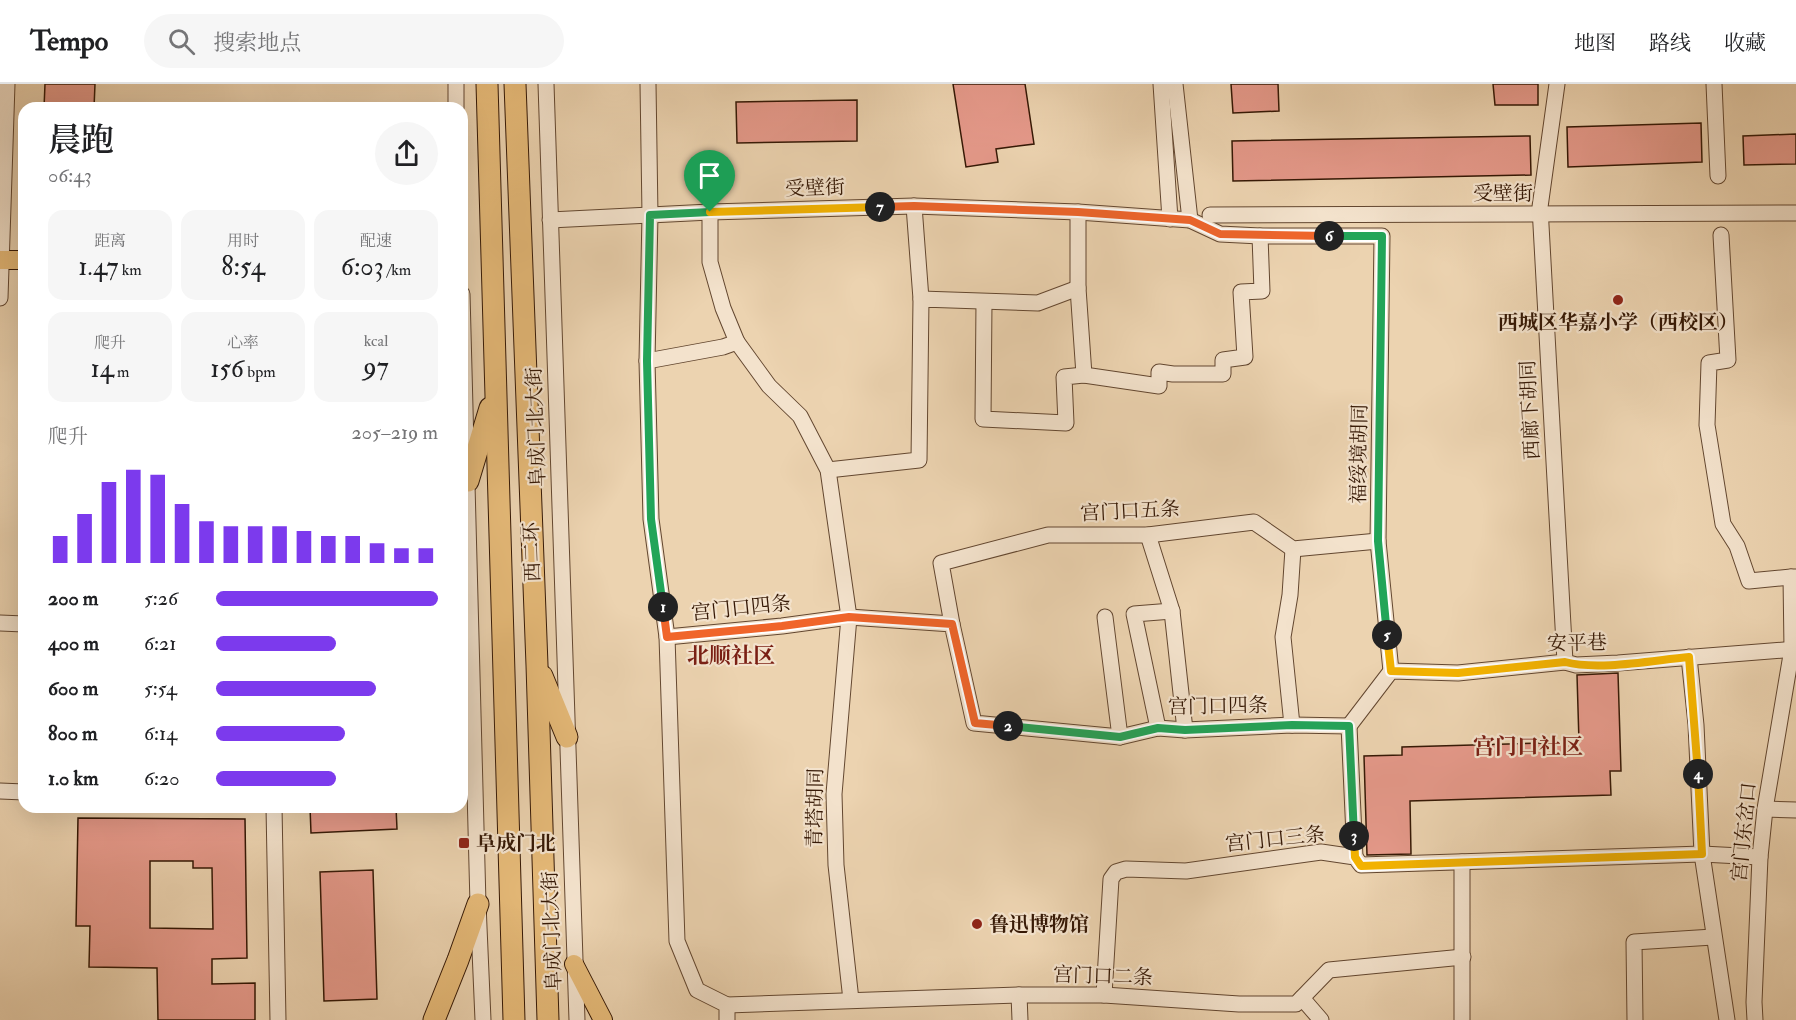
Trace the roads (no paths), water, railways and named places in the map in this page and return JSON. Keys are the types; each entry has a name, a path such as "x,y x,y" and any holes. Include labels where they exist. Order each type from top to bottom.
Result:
{"highway":[{"name":"西二环","path":"487,84 513,1020"},
{"name":"西二环","path":"515,84 548,1020"},
{"path":"468,481 495,390"},
{"path":"537,665 567,736"},
{"path":"434,1020 477,904"}],"main road":[{"path":"0,260 18,260"},
{"path":"574,963 603,1020"}],"street":[{"path":"0,298 7,84"},
{"path":"456,84 456,102"},
{"name":"阜成门北大街","path":"546,84 577,1020"},
{"path":"648,84 650,215 647,361 651,519 667,637 677,941 697,990 727,1013"},
{"path":"1161,84 1170,219"},
{"path":"984,302 983,418 1066,423 1065,377 1084,375 1159,386 1159,372 1223,374 1223,360 1245,357 1241,292 1262,291 1260,236 1220,234 1190,220 1175,84"},
{"name":"西廊下胡同","path":"1557,84 1540,207 1565,662"},
{"path":"1714,84 1718,176"},
{"path":"828,470 919,460 921,299 914,206"},
{"name":"受壁街","path":"550,220 710,212 914,206 1078,212 1190,220"},
{"name":"青塔胡同","path":"710,212 710,262 723,308 737,342 769,386 800,416 828,470 849,617 834,794 836,865 851,1000"},
{"path":"1078,212 1078,288 1084,375"},
{"name":"受壁街","path":"1210,215 1796,213"},
{"path":"1721,235 1728,360 1709,363 1707,425 1723,524 1737,546 1749,581 1793,577"},
{"name":"福绥境胡同","path":"1260,236 1382,236 1378,541 1391,671"},
{"path":"921,299 1038,303 1078,288"},
{"path":"647,361 723,347 737,342"},
{"path":"468,481 477,904 483,1020"},
{"name":"宫门口五条","path":"952,624 941,563 1048,536 1148,535 1254,522 1293,549"},
{"path":"1148,535 1173,611 1185,730"},
{"path":"1292,725 1283,638 1290,594 1293,549 1378,541"},
{"name":"宫门东岔口","path":"1755,1020 1760,857 1765,809 1794,649 1793,577"},
{"path":"1158,728 1134,614 1173,611"},
{"name":"宫门口四条","path":"667,637 849,617 952,624 975,723 1120,737 1158,728 1185,730 1292,725 1349,726"},
{"path":"1105,617 1120,737"},
{"path":"0,623 18,624"},
{"name":"安平巷","path":"1391,671 1458,673 1565,662 1576,665 1618,663 1794,649"},
{"path":"1689,657 1696,725 1702,854 1726,1020"},
{"path":"1355,857 1349,726 1391,671"},
{"path":"0,791 18,792"},
{"path":"1765,809 1796,810"},
{"path":"274,813 278,1020"},
{"name":"宫门口三条","path":"1104,995 1111,879 1116,872 1126,869 1186,871 1321,852 1355,857 1361,866 1702,854 1760,857"},
{"path":"1462,862 1462,1020"},
{"path":"1635,1020 1634,942 1713,937"},
{"path":"1321,1020 1302,998 1329,970 1463,957"},
{"path":"1019,995 1020,1020"},
{"name":"宫门口二条","path":"727,1013 851,1000 1019,995 1104,995 1239,1004 1296,1004 1302,998"}],"place":[{"name":"西城区华嘉小学（西校区）","path":"1618,300"},
{"name":"阜成门北","path":"464,843"},
{"name":"鲁迅博物馆","path":"977,924"}],"district":[{"name":"北顺社区","path":"731,656"},
{"name":"宫门口社区","path":"1528,747"}]}
